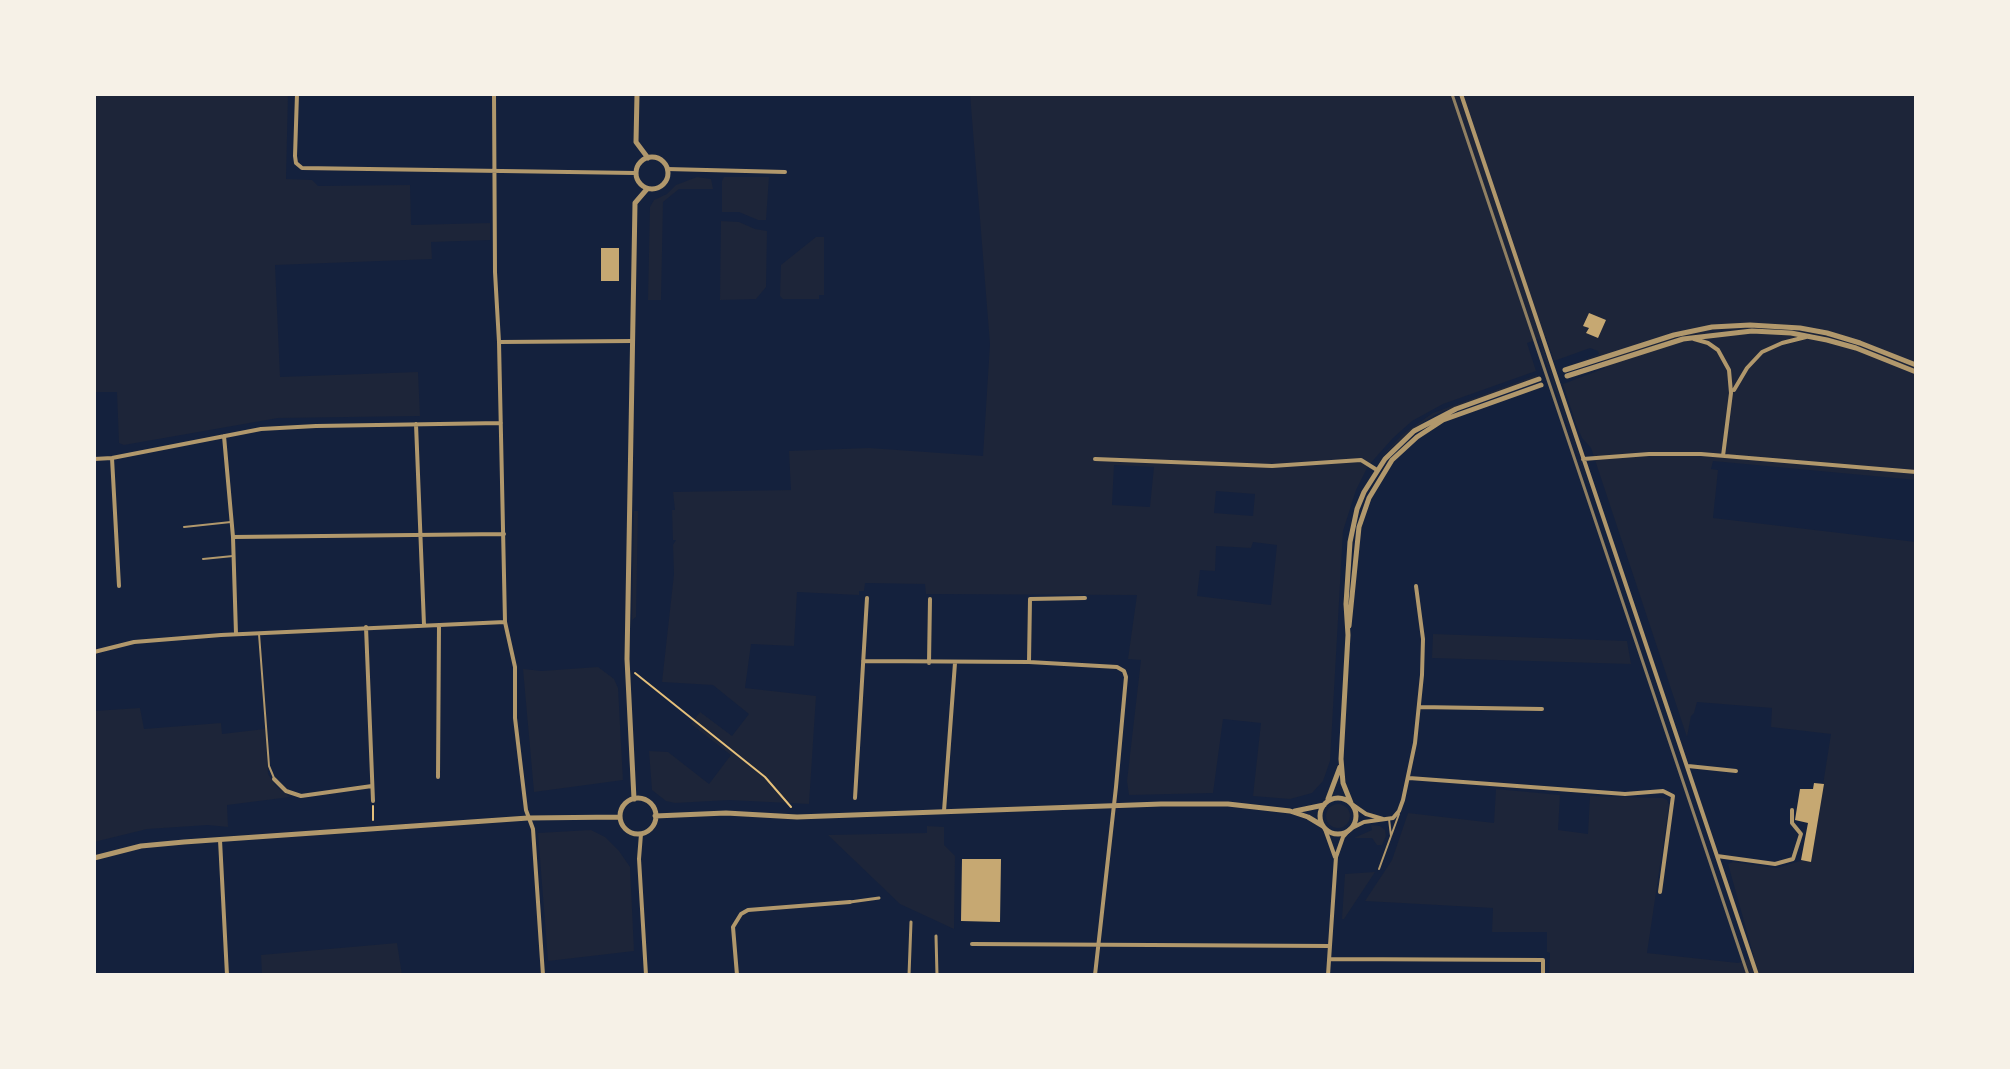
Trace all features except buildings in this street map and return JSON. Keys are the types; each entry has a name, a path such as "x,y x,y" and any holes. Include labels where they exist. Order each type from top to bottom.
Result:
{"street":[{"path":"297,94 295,156 296,163 302,168 635,173"},
{"path":"494,94 495,272 505,622 515,667 515,718 528,818 533,829 543,975"},
{"path":"637,94 636,142 648,158 661,161 667,169 667,179 654,190 638,183 635,173 639,163 648,158"},
{"path":"1461,94 1757,975"},
{"path":"667,169 785,172"},
{"path":"634,799 627,659 635,203 647,189"},
{"path":"1916,365 1827,333 1740,325 1665,337 1566,373 1683,339 1752,331 1812,337 1856,348 1916,372"},
{"path":"1731,400 1740,377 1762,352 1782,343 1812,337"},
{"path":"1683,339 1703,341 1722,354 1731,378 1723,456"},
{"path":"499,342 633,341"},
{"path":"1328,975 1335,863 1339,845 1356,815 1343,783 1341,759 1348,635 1359,527 1375,484 1392,460 1417,437 1443,420 1540,382 1434,418 1396,446 1377,470 1364,492 1353,524 1347,577 1348,635"},
{"path":"94,459 261,429 501,423"},
{"path":"416,424 424,625"},
{"path":"224,436 233,537 236,634"},
{"path":"1583,459 1649,454 1723,456 1916,472"},
{"path":"112,458 119,586"},
{"path":"1095,459 1272,466 1361,460 1377,470"},
{"path":"233,537 504,534"},
{"path":"655,816 726,813 797,817 1228,804 1290,811 1308,817 1336,834 1364,822 1387,819 1396,816 1401,807 1409,778 1419,707 1423,639 1416,586"},
{"path":"855,798 867,598"},
{"path":"1029,662 1030,599 1085,598"},
{"path":"929,663 930,599"},
{"path":"94,652 134,642 236,634 505,622"},
{"path":"438,777 439,625"},
{"path":"366,627 373,801"},
{"path":"863,661 1029,662 1117,667 1124,671 1126,677 1114,807 1095,975"},
{"path":"944,811 955,663"},
{"path":"1419,707 1542,709"},
{"path":"1335,863 1333,845 1320,814 1336,782 1341,759"},
{"path":"1688,766 1736,771"},
{"path":"1409,778 1625,794 1663,791 1673,796 1660,892"},
{"path":"274,779 286,791 301,796 372,786"},
{"path":"1290,811 1324,804 1339,797 1366,814 1387,819"},
{"path":"634,799 651,804 655,816 651,828 641,834 629,832 620,817 624,806 634,799"},
{"path":"1717,856 1775,864 1793,859 1801,832 1792,823 1792,810"},
{"path":"94,858 141,846 528,818 620,817"},
{"path":"641,834 639,859 646,975"},
{"path":"220,840 227,975"},
{"path":"737,975 733,927 741,914 748,910 879,898"},
{"path":"909,975 911,922"},
{"path":"936,936 937,975"},
{"path":"972,944 1330,946"},
{"path":"1329,959 1543,960 1543,975"}],"lane":[{"path":"184,527 232,522"},
{"path":"203,559 234,556"},
{"path":"259,633 269,766 274,779"},
{"path":"1379,869 1401,807"},
{"path":"1387,819 1392,833 1390,845"}],"path":[{"path":"626,673 637,673 753,767 791,807"},
{"path":"373,801 374,828"}],"shaded area":[{"path":"94,94 288,94 286,179 312,180 318,186 410,185 411,225 490,223 490,240 431,242 432,259 275,265 280,377 418,372 420,416 278,418 124,445 119,443 117,392 94,392"},
{"path":"970,94 1916,94 1916,480 1713,461 1711,469 1718,470 1713,518 1916,542 1916,947 1911,972 1916,975 1549,975 1547,932 1492,932 1493,908 1365,901 1392,860 1408,813 1494,823 1496,789 1560,795 1558,830 1588,834 1590,796 1667,800 1669,805 1647,953 1738,963 1754,957 1728,864 1733,862 1777,868 1803,860 1811,861 1831,734 1771,727 1772,708 1697,702 1687,737 1591,448 1582,438 1563,384 1605,368 1600,355 1564,368 1599,354 1598,351 1590,348 1554,361 1546,337 1540,339 1599,516 1538,339 1527,343 1536,371 1443,404 1412,421 1393,438 1368,466 1356,490 1343,531 1330,761 1323,781 1312,793 1290,799 1253,796 1261,723 1223,719 1213,793 1129,795 1127,781 1141,660 1128,659 1137,595 926,594 925,584 865,583 864,591 859,591 859,595 797,592 794,646 751,644 745,688 816,696 809,804 666,801 652,790 649,751 668,752 709,784 731,755 691,724 700,712 732,736 749,714 713,685 662,682 674,574 673,545 676,540 673,540 673,492 791,490 789,451 869,448 983,456 990,344","holes":["1114,465 1154,467 1150,507 1112,505","1216,491 1255,494 1253,516 1214,513","1253,542 1277,545 1271,605 1197,596 1200,570 1215,571 1216,546 1251,548"]},
{"path":"697,177 711,179 713,189 679,189 663,202 661,300 648,300 650,207 654,200 676,185"},
{"path":"724,177 769,177 766,220 739,212 722,212"},
{"path":"721,221 739,222 767,231 766,287 756,299 720,300"},
{"path":"816,237 824,237 824,295 819,295 819,299 783,299 780,296 781,265"},
{"path":"1537,375 1437,414 1414,428 1379,459 1403,434 1433,413"},
{"path":"634,511 638,511 636,617 632,620"},
{"path":"1433,634 1627,641 1631,664 1432,658"},
{"path":"598,667 614,679 618,688 623,780 534,792 523,669 542,671"},
{"path":"140,708 144,729 221,723 222,734 265,729 268,774 276,786 290,797 227,805 228,827 208,825 147,829 94,842 94,711"},
{"path":"1338,804 1346,808 1350,816 1346,824 1338,828 1330,824 1326,816 1330,808"},
{"path":"1371,825 1385,830 1382,845 1377,845 1372,838 1354,838 1372,830"},
{"path":"927,826 944,827 944,845 955,856 954,929 900,904 828,835 927,833"},
{"path":"591,830 605,837 630,867 634,951 548,961 538,833"},
{"path":"1375,872 1344,919 1342,919 1345,874"},
{"path":"397,943 402,975 262,975 261,955"}],"railway":[{"path":"1452,94 1748,975"}]}
